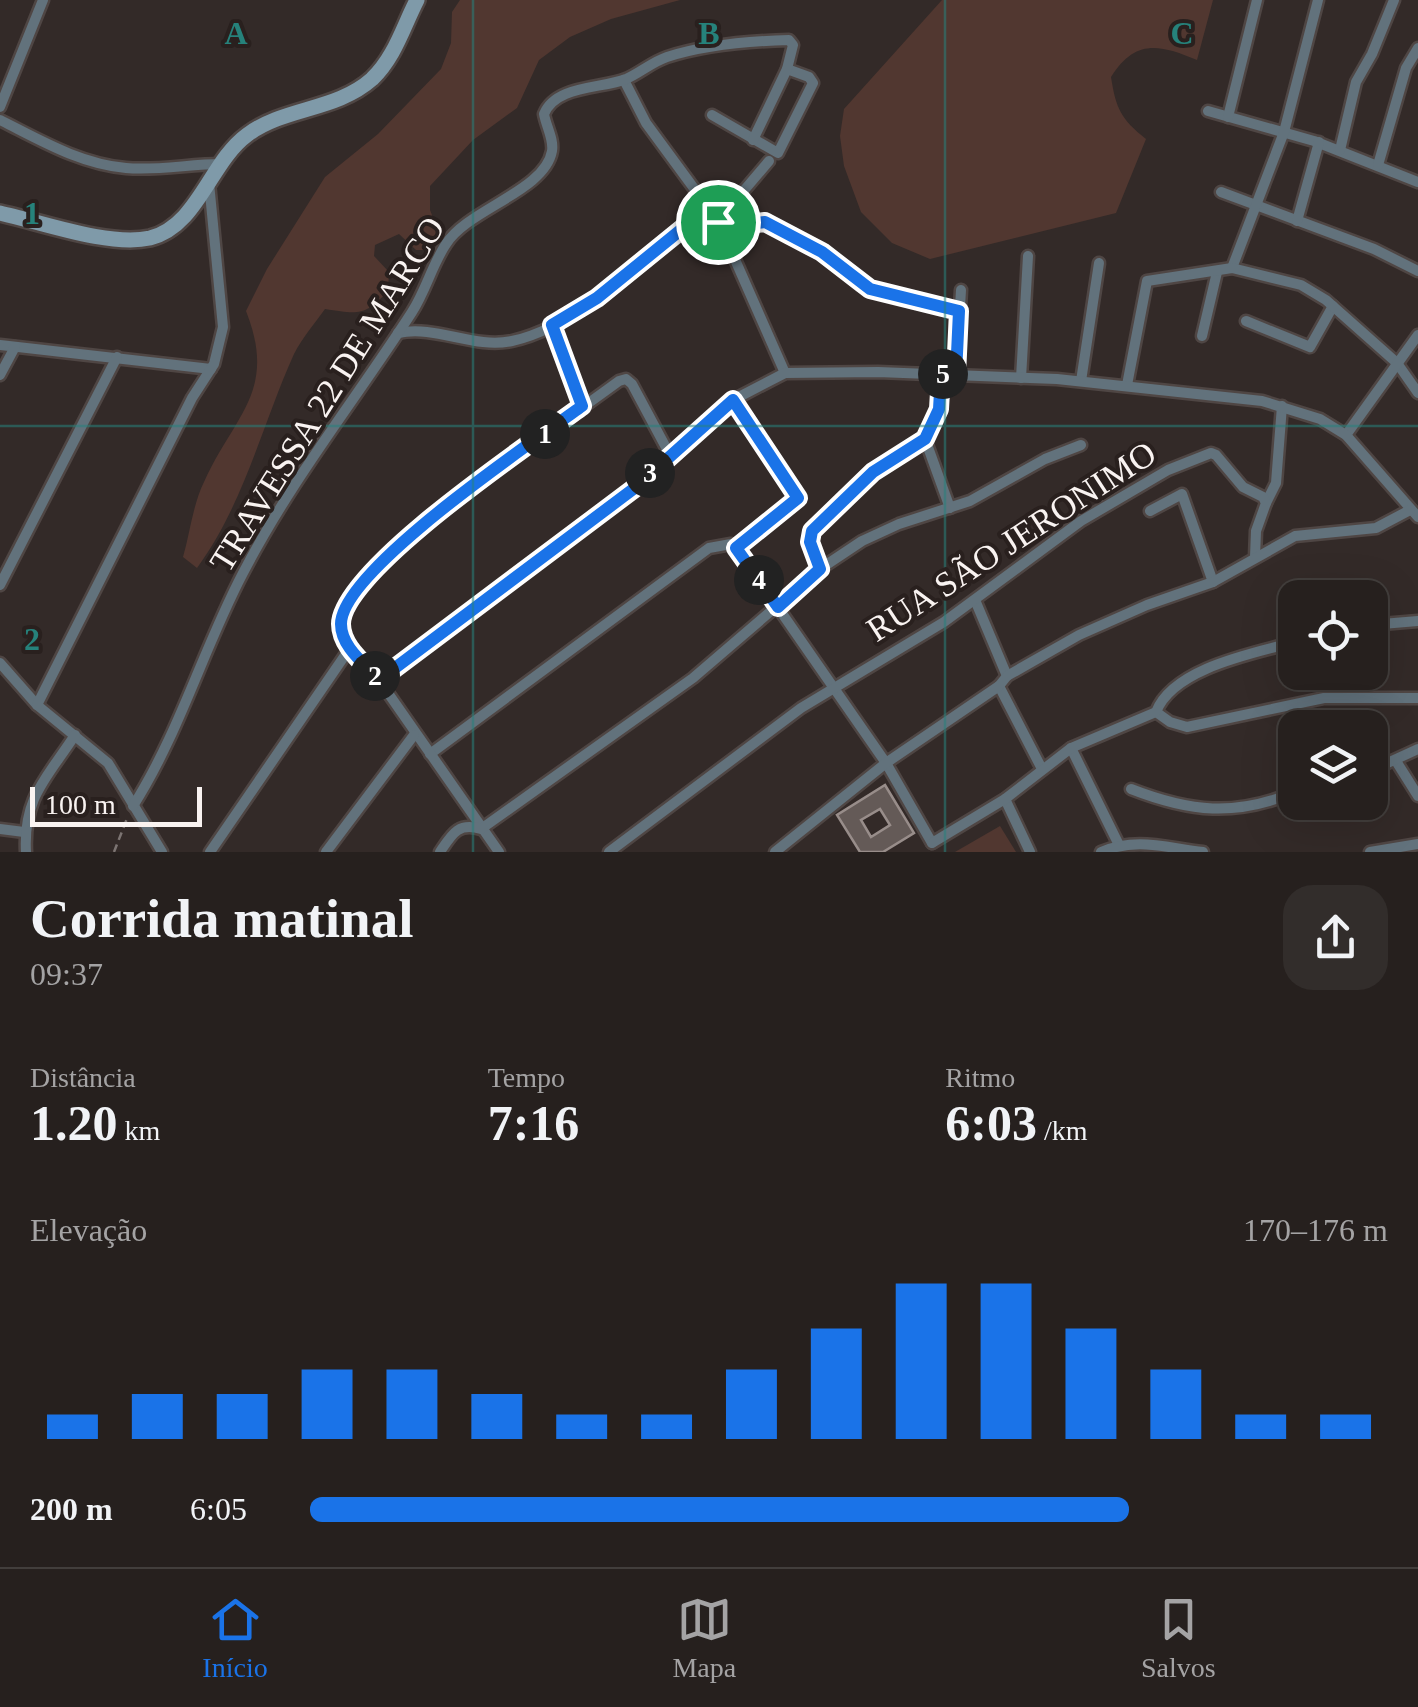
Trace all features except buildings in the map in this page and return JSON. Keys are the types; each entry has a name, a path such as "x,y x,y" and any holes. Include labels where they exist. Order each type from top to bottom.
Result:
{"main road":[{"path":"0,213 107,237 153,237 176,224 250,133 341,99 369,81 394,51 417,0"}],"street":[{"path":"0,108 43,0"},
{"path":"1228,116 1257,0"},
{"path":"1232,268 1284,132 1318,0"},
{"path":"1340,150 1356,82 1394,0"},
{"name":"TRAVESSA 22 DE MARCO","path":"133,806 163,756 242,573 330,428 398,333 443,248 457,229 542,170 552,150 544,114 549,104 574,92 624,80 672,56 767,40 789,40 793,46 786,69"},
{"path":"1378,165 1406,68 1418,48"},
{"path":"718,222 780,150 813,83 809,77 786,69 753,140"},
{"path":"624,80 646,122 718,222 784,373"},
{"path":"1208,111 1318,142 1418,182"},
{"path":"712,115 753,140 772,157"},
{"path":"0,120 54,147 106,166 221,164"},
{"path":"1296,222 1318,142"},
{"path":"37,704 192,398 211,369 223,327 209,182"},
{"path":"1221,192 1374,249 1418,271"},
{"path":"398,333 432,332 470,341 508,342 552,325 597,298 709,207"},
{"path":"724,234 740,225 765,222 822,252 870,289 959,311"},
{"path":"1021,378 1028,256"},
{"path":"1081,381 1099,263"},
{"path":"1127,385 1147,281 1232,268 1301,286 1333,306 1397,364 1418,393"},
{"path":"1202,336 1217,272"},
{"path":"956,375 961,290"},
{"path":"1246,321 1310,347 1333,306"},
{"path":"552,325 582,406"},
{"path":"1346,435 1418,335"},
{"path":"0,345 211,369"},
{"path":"0,375 15,346"},
{"path":"0,585 117,357"},
{"path":"379,680 636,487 733,400 784,373 941,374 1081,381 1262,401 1320,419 1346,435 1414,514 1376,528 1296,536 1213,582 1146,605 1092,630 1008,676 886,762 775,852"},
{"path":"499,852 379,680 350,648 344,636 343,614 386,556 619,381 628,380 670,454"},
{"path":"1255,557 1256,531 1276,483 1282,406"},
{"path":"820,569 810,542 812,531 873,472 925,439 950,508"},
{"path":"481,829 693,678 820,569 873,535 950,508 1001,486 1045,459 1081,446"},
{"name":"RUA SÃO JERONIMO","path":"609,852 832,688 974,600 1041,548 1111,502 1168,470 1211,454 1220,458 1243,487 1263,497 1266,503"},
{"path":"1150,511 1182,494 1213,582"},
{"path":"736,548 798,498"},
{"path":"430,754 709,548 727,544 736,548 886,762 930,848 1072,748 1156,712 1169,694 1204,671 1278,647"},
{"path":"974,600 1008,676"},
{"path":"1388,624 1418,621"},
{"path":"210,852 350,648"},
{"path":"0,663 37,704 108,763 162,852"},
{"path":"999,686 1042,769"},
{"path":"1156,712 1170,722 1187,726 1324,698 1418,698"},
{"path":"326,852 414,734"},
{"path":"26,852 24,832 30,803 75,735"},
{"path":"1072,748 1119,845"},
{"path":"1388,763 1418,749"},
{"path":"1396,760 1418,796"},
{"path":"1131,788 1188,808 1215,810 1260,805 1278,798"},
{"path":"1004,799 1030,852"},
{"path":"440,852 456,829 468,824 481,829"},
{"path":"0,829 24,832"},
{"path":"1370,852 1418,844"},
{"path":"1101,852 1119,845 1204,852"}],"path":[{"path":"925,439 939,409 941,374"},
{"path":"733,400 798,498"},
{"path":"114,852 133,806"}],"shaded area":[{"path":"460,0 680,0 611,19 570,37 539,60 517,108 473,140 430,186 430,210 439,233 430,250 416,250 399,234 375,245 374,256 389,272 388,291 360,312 325,309 305,336 294,354 240,491 197,568 183,557 197,500 255,383 255,339 246,311 267,269 325,177 378,134 441,69 451,43 452,12"},
{"path":"942,0 1213,0 1197,60 1149,48 1129,56 1111,77 1121,113 1146,139 1116,213 930,259 892,243 861,212 844,166 840,136 844,109"},
{"path":"1000,826 1016,852 955,852"}],"route":[{"path":"709,207 718,222 724,234 740,225 765,222 822,252 860,285 959,311 956,375 941,374 939,409 925,439 873,472 812,531 810,542 820,569 778,607 736,548 798,498 733,400 636,487 379,680 344,636 343,614 356,592 402,541 582,406 552,325 597,298 709,207"}]}
